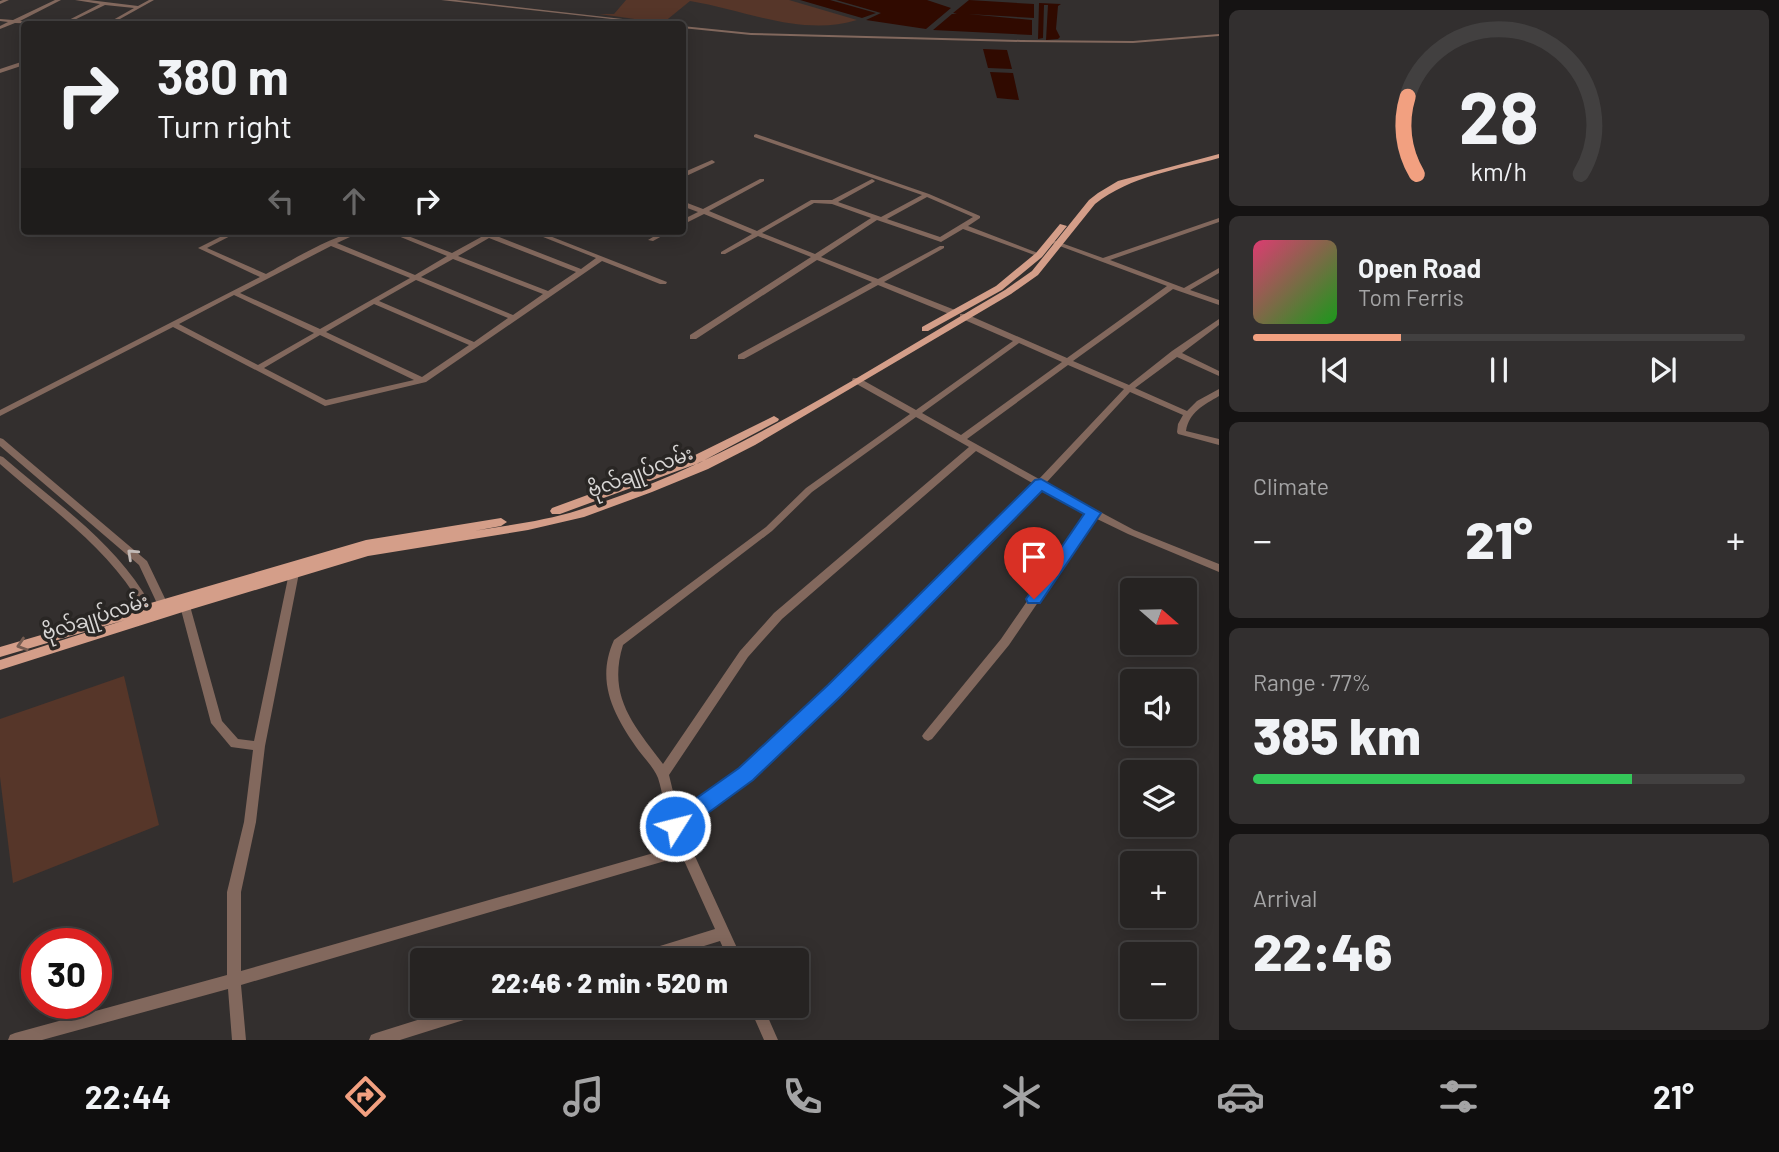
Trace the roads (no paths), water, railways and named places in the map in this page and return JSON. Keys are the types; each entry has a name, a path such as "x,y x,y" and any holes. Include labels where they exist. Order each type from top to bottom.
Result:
{"main road":[{"name":"ဗိုလ်ချုပ်လမ်း","path":"165,607 185,606 368,552 528,526 580,514 704,466 751,443 856,380 999,288 1055,242 1092,202 1112,188 1219,153"},
{"name":"ဗိုလ်ချုပ်လမ်း","path":"0,652 149,612 366,544 529,518 565,509 629,486 740,439 957,314 1008,292 1035,273 1055,242"},
{"name":"ဗိုလ်ချုပ်လမ်း","path":"0,666 149,612"}],"street":[{"path":"0,3 7,0"},
{"path":"0,28 59,0"},
{"path":"77,0 139,7"},
{"path":"69,21 112,0"},
{"path":"113,21 152,0"},
{"path":"443,0 641,21"},
{"path":"0,20 21,22"},
{"path":"686,27 751,34 1021,41 1133,42 1219,35"},
{"path":"0,71 21,64"},
{"path":"723,253 813,201 833,202 941,240 978,217 928,195 756,136"},
{"path":"686,174 712,162"},
{"path":"686,221 762,180"},
{"path":"833,202 872,181"},
{"path":"693,337 815,256 879,219 928,195"},
{"path":"686,205 957,314 1187,414"},
{"path":"1104,260 1219,220"},
{"path":"963,227 1039,255"},
{"path":"229,235 201,248 265,276"},
{"path":"0,413 233,292 350,235"},
{"path":"399,235 550,293"},
{"path":"258,368 489,235"},
{"path":"497,235 580,271"},
{"path":"541,235 663,282"},
{"path":"651,240 660,235"},
{"path":"1055,242 1219,303"},
{"path":"331,243 514,318"},
{"path":"741,357 942,247"},
{"path":"173,324 326,402 423,380 601,258"},
{"path":"1185,290 1219,270"},
{"path":"961,439 1173,285"},
{"path":"233,292 423,380"},
{"path":"375,302 475,345"},
{"path":"675,826 746,774 835,691 1041,484 1129,388 1219,321"},
{"path":"730,948 675,826 663,774 620,712 612,693 613,659 618,643 769,529 809,490 1019,340"},
{"path":"1175,353 1219,374"},
{"path":"856,380 1093,513 1131,532 1219,568"},
{"path":"1219,391 1187,414 1181,432 1219,442"},
{"path":"0,440 142,563 165,607"},
{"path":"663,774 744,654 778,616 975,447"},
{"path":"0,459 123,570 149,612"},
{"path":"22,479 36,472"},
{"path":"61,514 76,506"},
{"path":"928,736 1005,642 1093,513"},
{"path":"239,1040 234,980 234,892 250,822 259,746 294,573"},
{"path":"185,606 217,723 235,744 259,746"},
{"path":"15,1040 234,980 686,849"},
{"path":"676,948 724,933"},
{"path":"376,1040 447,1018"},
{"path":"762,1018 771,1040"}]}
